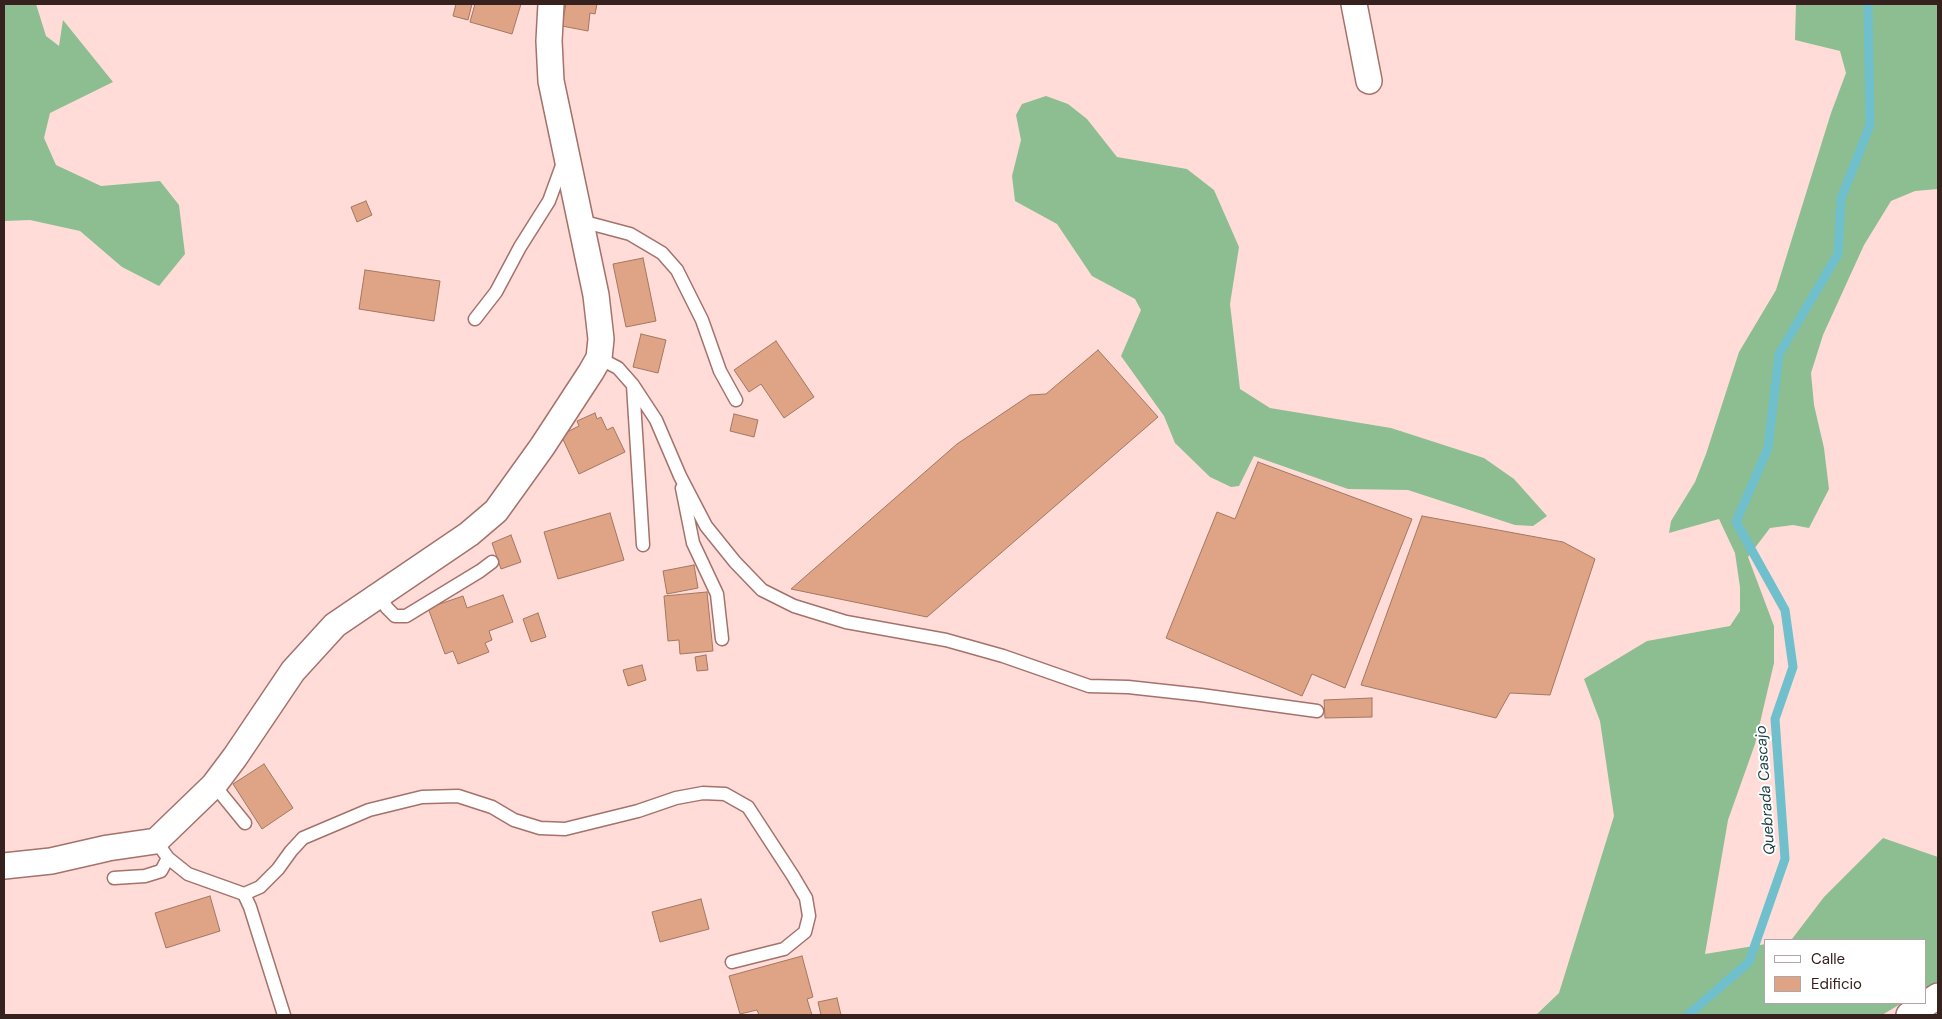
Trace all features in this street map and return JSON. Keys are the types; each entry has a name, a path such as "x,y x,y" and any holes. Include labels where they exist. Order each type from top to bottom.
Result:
{"street":[{"path":"4,866 51,861 108,848 162,850 187,813 214,785 235,757 292,671 335,625 469,534 496,511 542,447 599,358 601,339 596,295 551,81 549,41 551,4"},
{"path":"1354,4 1369,81"},
{"path":"1927,1003 1938,996"},
{"path":"1909,1015 1926,1004"}],"lane":[{"path":"476,319 496,292 520,247 549,201 566,155"},
{"path":"581,221 630,234 662,253 677,270 702,320 720,371 736,400"},
{"path":"599,358 618,368 633,385 656,420 680,476 706,526 735,562 762,590 794,606 846,622 946,640 1004,656 1088,686 1128,687 1317,711"},
{"path":"633,385 643,545"},
{"path":"680,476 693,543 717,594 722,640"},
{"path":"379,595 387,608 395,616 406,616 480,572 492,562"},
{"path":"214,785 246,823"},
{"path":"162,850 188,874 244,894 260,887 304,838 368,810 422,797 458,796 492,807 514,820 540,828 565,829 638,811 676,798 703,793 725,794 748,807 806,898 809,916 805,932 784,949 732,962"},
{"path":"114,878 145,876 161,871 162,850"},
{"path":"244,894 250,907 284,1015"}],"green space":[{"path":"4,4 36,4 46,36 59,46 63,20 113,82 50,113 44,138 56,165 101,186 160,181 179,205 185,254 159,286 122,267 80,231 30,220 4,221"},
{"path":"1796,4 1938,4 1938,189 1915,191 1891,201 1864,245 1823,335 1811,373 1814,405 1824,448 1829,489 1809,528 1793,525 1770,528 1748,557 1774,626 1774,663 1755,744 1728,820 1705,954 1764,944 1764,1004 1900,1004 1882,1015 1536,1015 1559,993 1614,816 1600,721 1584,679 1647,641 1730,626 1740,611 1740,587 1735,553 1719,519 1669,533 1671,521 1695,482 1706,454 1739,352 1776,290 1831,113 1846,73 1840,51 1795,40"},
{"path":"1046,96 1068,104 1087,119 1117,157 1187,169 1214,190 1239,247 1230,304 1240,389 1270,408 1391,428 1484,458 1514,479 1547,516 1533,526 1515,525 1408,490 1348,489 1254,456 1239,486 1231,487 1210,477 1175,443 1164,416 1121,356 1141,310 1135,299 1092,276 1057,224 1015,201 1012,176 1021,140 1016,115 1022,104"},
{"path":"1883,838 1938,857 1938,981 1927,987 1927,939 1792,939 1824,897"}],"building":[{"path":"456,4 472,4 468,20 453,16"},
{"path":"475,4 521,4 512,34 470,22"},
{"path":"566,4 597,4 595,14 590,13 588,31 562,26"},
{"path":"366,201 372,215 357,222 351,207"},
{"path":"643,258 656,321 626,327 613,264"},
{"path":"365,270 440,281 434,321 359,309"},
{"path":"641,334 666,340 658,373 633,367"},
{"path":"776,341 814,397 784,418 761,384 749,392 734,370"},
{"path":"1098,350 1158,417 927,617 791,589 957,444 1030,395 1046,394"},
{"path":"595,413 597,419 601,417 607,430 613,427 625,452 579,474 561,435 579,426 577,421"},
{"path":"734,414 758,420 754,437 730,431"},
{"path":"1258,462 1412,519 1345,688 1312,674 1302,696 1166,638 1217,512 1235,519"},
{"path":"610,513 624,560 558,579 544,532"},
{"path":"1422,516 1563,542 1595,559 1550,695 1510,693 1496,718 1361,685"},
{"path":"511,535 521,562 501,569 492,543"},
{"path":"694,565 698,588 667,594 663,571"},
{"path":"707,592 713,651 680,654 679,640 668,641 664,596"},
{"path":"503,595 513,622 489,631 492,640 485,643 489,652 458,664 453,651 445,654 428,608 463,596 467,608"},
{"path":"538,613 546,637 531,642 523,619"},
{"path":"706,655 708,670 697,671 695,657"},
{"path":"642,665 646,680 628,686 623,670"},
{"path":"1372,698 1372,717 1325,718 1324,700"},
{"path":"264,764 293,808 262,829 233,784"},
{"path":"210,896 220,931 166,948 155,913"},
{"path":"701,899 709,929 660,942 652,912"},
{"path":"802,956 813,997 807,999 812,1015 759,1015 757,1010 740,1014 729,976"},
{"path":"837,998 841,1015 821,1015 818,1002"}],"waterway":[{"name":"Quebrada Cascajo","path":"1688,1015 1749,962 1785,859 1775,719 1793,667 1785,610 1736,522 1768,448 1779,354 1838,254 1841,199 1870,125 1868,4"}]}
